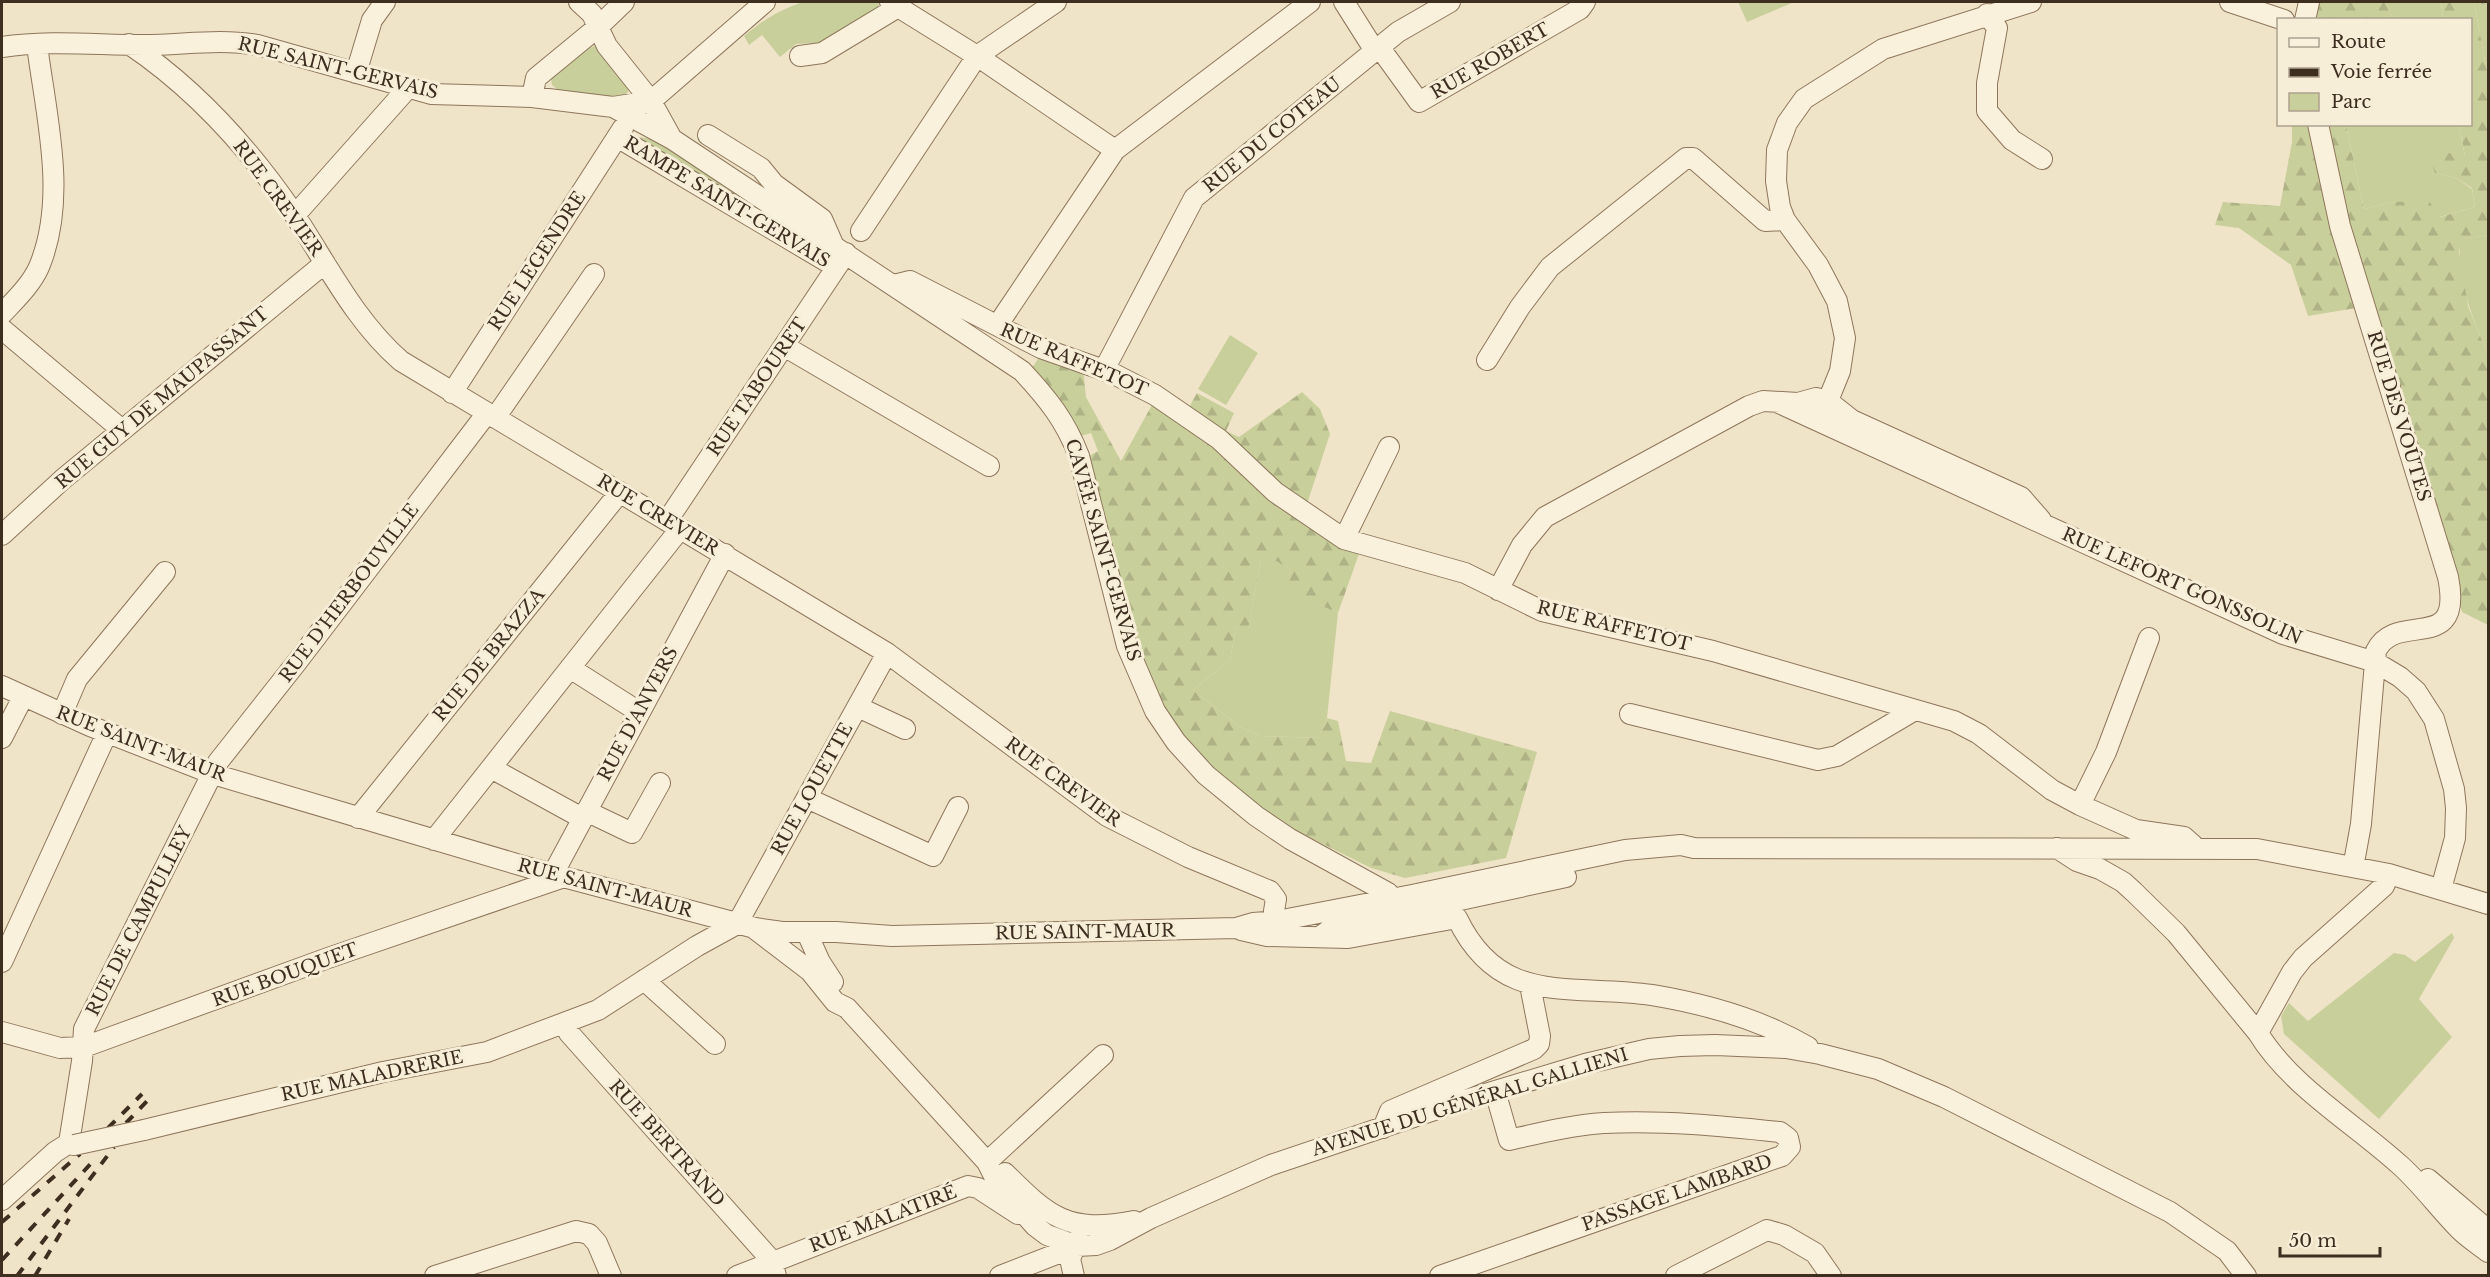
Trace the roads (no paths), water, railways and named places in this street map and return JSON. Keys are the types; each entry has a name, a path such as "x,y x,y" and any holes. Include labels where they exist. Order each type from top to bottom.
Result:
{"street":[{"path":"356,73 372,20 385,2"},
{"name":"CAVÉE SAINT-GERVAIS","path":"579,2 592,15 607,45 651,101 666,136"},
{"path":"532,97 536,78 598,27 624,2"},
{"path":"613,107 651,101 765,2"},
{"path":"861,231 977,56 1056,2"},
{"path":"1004,316 1115,150 1310,2"},
{"path":"1344,2 1377,49"},
{"name":"RUE DU COTEAU","path":"1104,370 1194,198 1398,32 1450,2"},
{"name":"RUE ROBERT","path":"1377,49 1419,102 1580,9 1584,2"},
{"path":"1819,423 1840,371 1845,338 1837,301 1818,265 1785,220 1776,181 1777,150 1787,123 1804,99 1883,49 1987,14 2031,2"},
{"path":"2230,2 2278,18"},
{"path":"2305,18 2309,2"},
{"path":"800,56 822,53 894,4 977,56 1115,150"},
{"path":"1987,14 1997,28 1987,83 1987,111 2012,140 2042,159"},
{"name":"RUE SAINT-GERVAIS","path":"2,47 235,41 258,45 407,89 449,96 532,97 613,107"},
{"name":"RUE CREVIER","path":"129,44 192,93 240,142 295,215 325,263 385,347 411,367 887,653 1107,816 1188,857 1270,891 1276,899 1274,910 1282,928"},
{"path":"2,314 24,290 39,267 53,216 49,134 37,45"},
{"path":"295,215 407,89"},
{"name":"CAVÉE SAINT-GERVAIS","path":"613,107 666,136 839,254 894,285 1023,371 1052,403 1069,431 1079,456 1127,646 1155,711 1176,742 1206,775 1256,816 1290,839 1388,893 1391,903"},
{"name":"RUE DES VOÛTES","path":"2318,126 2340,226 2448,577 2452,597 2451,611 2442,622 2388,637 2380,644 2375,662"},
{"path":"620,133 666,136"},
{"name":"RAMPE SAINT-GERVAIS","path":"620,133 839,254"},
{"name":"RUE LEGENDRE","path":"452,393 620,133"},
{"name":"RAMPE SAINT-GERVAIS","path":"708,135 761,168 774,184 822,219 839,254"},
{"path":"1487,360 1520,307 1550,267 1686,158 1693,158 1765,221 1785,220"},
{"name":"RUE TABOURET","path":"434,840 570,668 673,525 839,254"},
{"name":"RUE GUY DE MAUPASSANT","path":"2,535 63,479 325,263"},
{"name":"RUE D'HERBOUVILLE","path":"213,774 218,762 491,415 594,274"},
{"name":"RUE RAFFETOT","path":"894,285 910,281 1041,348 1104,370 1155,395 1219,439 1275,492 1344,539 1465,573 1542,611 1713,651 1954,721 1979,734 2052,790 2080,805 2136,830 2184,837 2195,848"},
{"path":"2,329 122,430"},
{"path":"784,346 989,466"},
{"path":"1498,590 1522,545 1545,517 1749,406 1763,401 1779,403 1816,399 1828,401"},
{"name":"RUE LEFORT GONSSOLIN","path":"1828,401 1852,420 2021,497 2034,509 2044,525"},
{"name":"RUE LEFORT GONSSOLIN","path":"1779,403 2283,634 2375,662 2400,677 2416,691 2427,706 2439,733 2454,789 2455,838 2441,889"},
{"path":"1344,539 1389,447"},
{"name":"RUE DE BRAZZA","path":"358,818 620,492"},
{"name":"RUE D'ANVERS","path":"560,876 584,815 725,554"},
{"path":"62,714 77,679 165,572"},
{"path":"2080,805 2106,752 2149,638"},
{"name":"RUE LOUETTE","path":"746,926 807,798 887,653"},
{"path":"2355,857 2361,824 2375,662"},
{"path":"570,668 639,712"},
{"name":"RUE SAINT-MAUR","path":"2,686 107,733 213,774 560,876 746,926 807,933 892,936 1236,928 1267,936 1282,928 1391,903"},
{"path":"2,738 23,697"},
{"path":"858,707 905,729"},
{"path":"1630,714 1818,760 1837,756 1915,710"},
{"path":"2,962 107,733"},
{"path":"491,768 584,815 632,834 660,783"},
{"name":"RUE DE CAMPULLEY","path":"71,1144 84,1047 84,1029 213,774"},
{"path":"807,798 933,856 958,807"},
{"path":"1321,936 1342,921 1391,903 1625,850 1681,845 1694,849 2257,849 2389,874 2488,904"},
{"path":"2057,848 2077,861 2122,877"},
{"path":"2091,848 2176,933 2258,1033 2270,1053 2420,1184 2459,1229 2488,1252"},
{"path":"2122,877 2122,865 2132,848"},
{"path":"2258,1033 2292,972 2303,958 2384,886 2389,874"},
{"name":"RUE BOUQUET","path":"2,1032 60,1048 84,1047 560,876"},
{"name":"RUE SAINT-MAUR","path":"1282,928 1331,939 1356,937 1458,918 1470,942 1480,955 1494,968 1530,985"},
{"path":"746,926 810,971 835,1002 847,1008 987,1162 998,1184 1047,1235 1077,1245 1096,1245 1151,1218"},
{"name":"RUE MALADRERIE","path":"2,1200 55,1152 71,1144 144,1130 383,1072 488,1052 598,1010 720,932 746,926"},
{"path":"807,933 820,962 846,1000 847,1008"},
{"path":"644,980 715,1044"},
{"path":"1383,1128 1390,1111 1539,1044 1540,1036 1530,985 1651,995 1714,1008 1778,1030 1820,1054"},
{"name":"RUE BERTRAND","path":"565,1023 569,1033 774,1268"},
{"path":"2258,1033 2277,1045 2488,1230"},
{"name":"AVENUE DU GÉNÉRAL GALLIENI","path":"1151,1218 1271,1165 1494,1091 1612,1057 1649,1049 1715,1045 1750,1046 1820,1054 1878,1069 1944,1097 2170,1212 2227,1251 2246,1275"},
{"path":"987,1162 1103,1055"},
{"name":"PASSAGE LAMBARD","path":"1440,1275 1782,1156 1790,1147 1788,1138 1780,1132 1686,1124 1604,1123 1559,1129 1509,1140 1494,1091"},
{"path":"987,1162 1003,1171 1056,1218 1093,1227 1151,1218"},
{"name":"RUE MALATIRÉ","path":"737,1275 774,1268 968,1186 978,1188 1018,1214 1025,1213"},
{"path":"1025,1213 1046,1211"},
{"path":"1074,1275 1070,1259 1077,1245 1081,1225"},
{"path":"1676,1275 1767,1230 1784,1235 1815,1253 1831,1275"},
{"path":"435,1275 576,1232 589,1234 597,1243 611,1275"},
{"path":"1000,1275 1077,1245"}],"railway":[{"path":"108,1128 142,1094"},
{"path":"126,1123 147,1101"},
{"path":"17,1276 114,1147"},
{"path":"2,1222 80,1154"},
{"path":"2,1260 96,1158"},
{"path":"35,1276 69,1219"}]}
